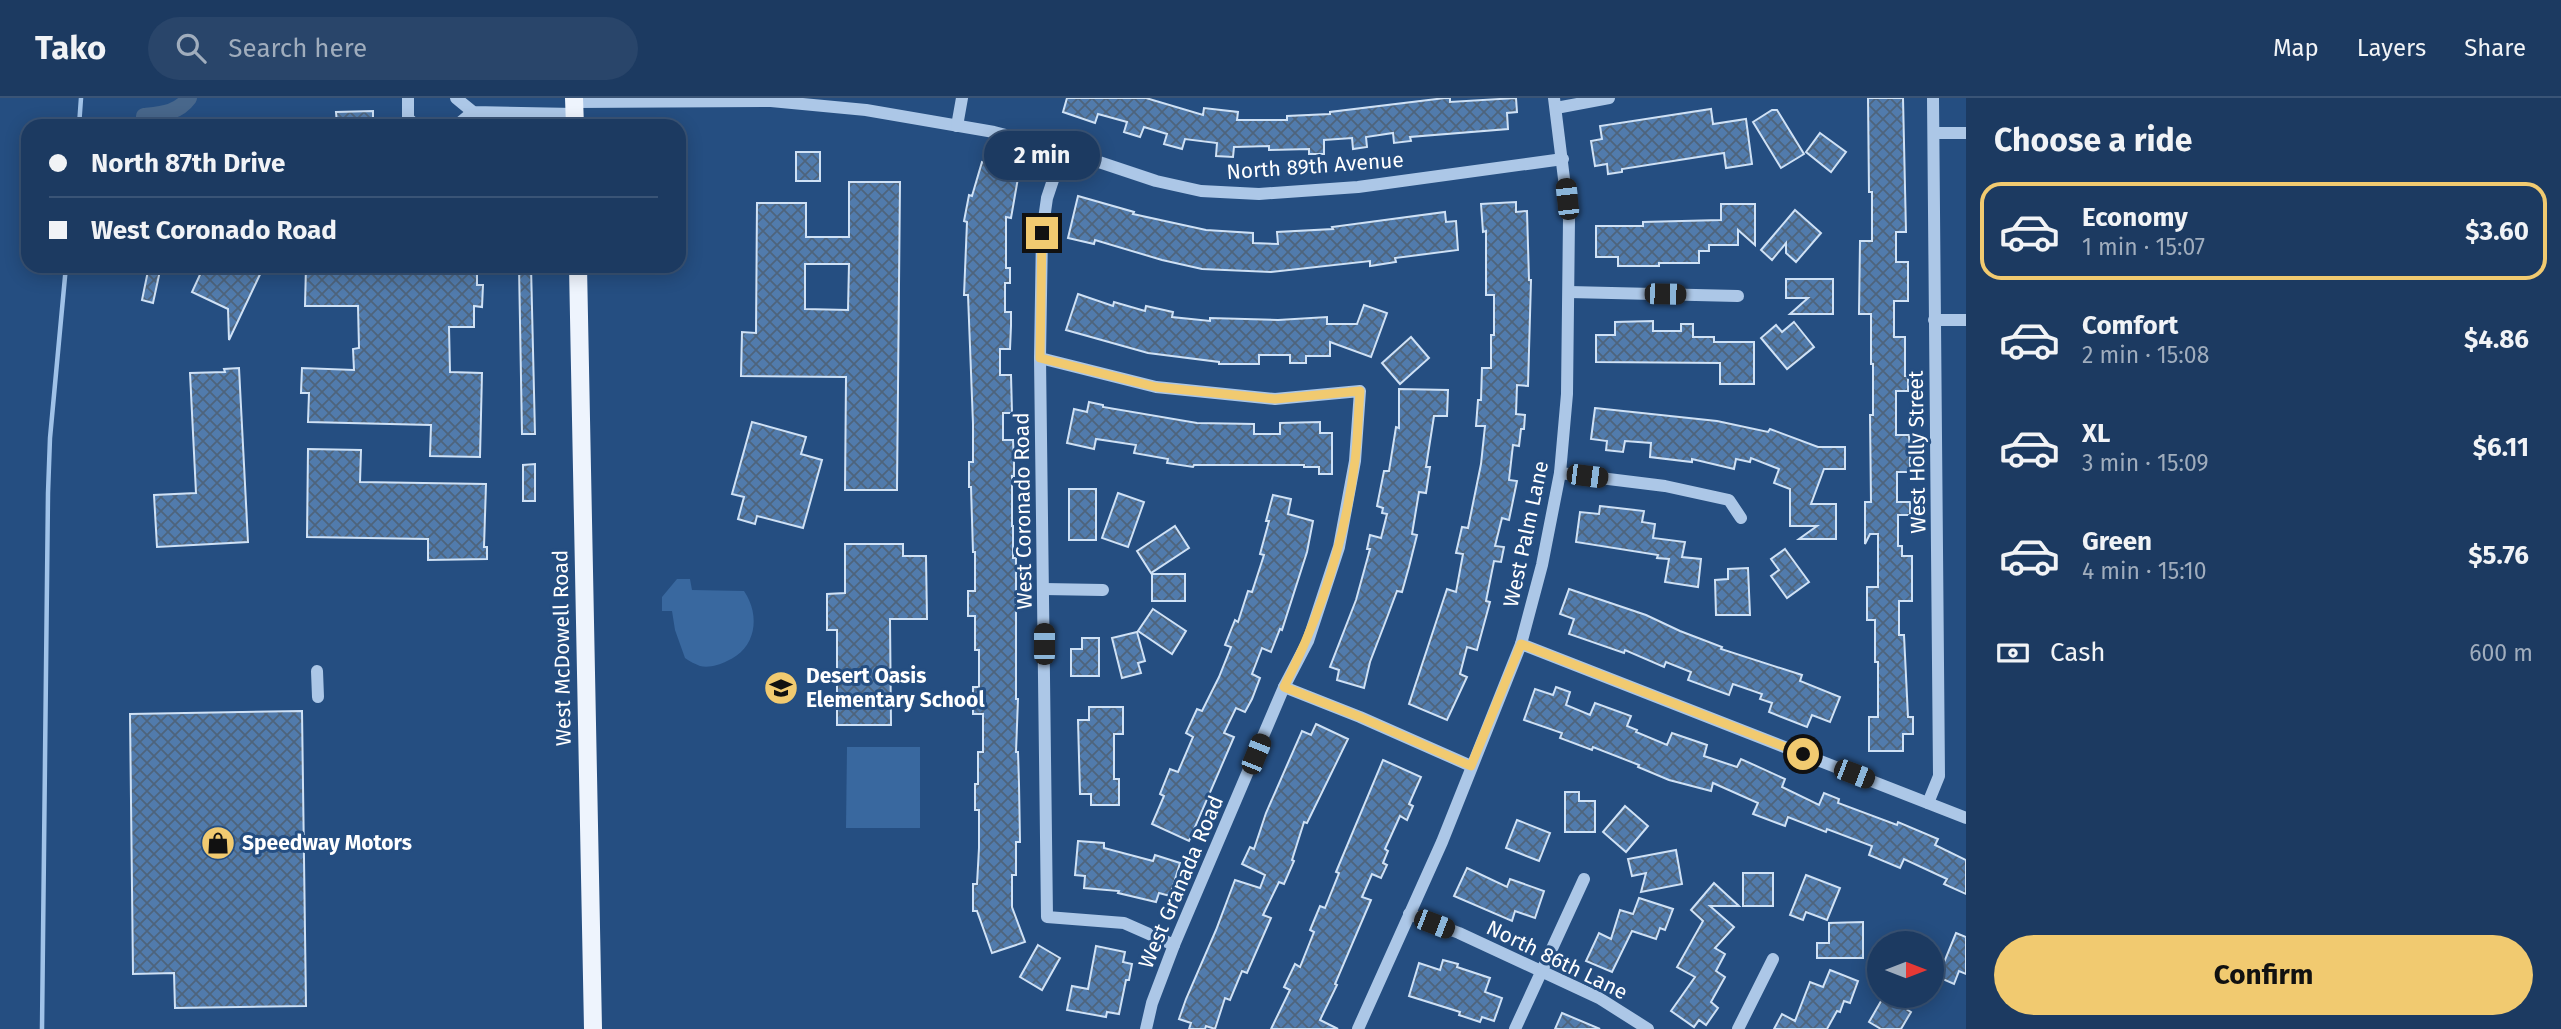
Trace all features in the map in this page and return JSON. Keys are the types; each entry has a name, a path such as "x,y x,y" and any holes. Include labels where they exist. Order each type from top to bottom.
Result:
{"main road":[{"name":"West McDowell Road","path":"578,273 593,1029"}],"street":[{"path":"408,98 409,119"},
{"path":"456,98 473,112 464,119"},
{"path":"505,98 505,113"},
{"path":"957,126 962,98"},
{"path":"1555,103 1609,98"},
{"name":"West Holly Street","path":"1928,803 1939,776 1933,98"},
{"name":"North 89th Avenue","path":"473,112 505,113 771,101 866,110 994,131 1178,187 1259,194 1358,187 1563,159"},
{"name":"West Palm Lane","path":"1358,1029 1442,842 1521,644 1542,565 1560,473 1567,394 1569,219 1555,103"},
{"path":"1934,133 1966,133"},
{"name":"West Coronado Road","path":"1063,150 1043,215 1040,358 1047,917 1124,923 1174,945"},
{"path":"1569,292 1738,296"},
{"path":"1934,320 1966,320"},
{"name":"West Granada Road","path":"1040,358 1156,387 1275,399 1360,391 1355,461 1339,547 1308,641 1284,687 1174,945 1146,1029"},
{"path":"1560,473 1665,486 1729,500 1741,518"},
{"path":"1044,589 1103,590"},
{"path":"1521,644 1966,818"},
{"path":"317,671 318,697"},
{"path":"1284,687 1471,766"},
{"path":"1515,1029 1584,879"},
{"name":"North 86th Lane","path":"1409,914 1459,933 1599,998 1648,1029"},
{"path":"1738,1029 1773,959"}],"shaded area":[{"path":"677,579 690,579 692,590 744,591 753,611 753,631 750,640 737,656 707,667 685,658 675,630 672,611 662,611 662,597"},
{"path":"847,747 920,747 920,828 846,828"}],"building":[{"path":"1067,98 1146,98 1203,115 1204,108 1238,112 1237,120 1287,120 1287,116 1330,114 1445,98 1450,98 1450,102 1516,98 1517,112 1507,113 1508,129 1410,137 1411,141 1394,143 1393,133 1366,137 1367,147 1353,149 1352,138 1324,140 1324,154 1309,154 1309,149 1234,147 1233,157 1216,156 1217,143 1185,139 1182,149 1164,144 1167,134 1144,127 1140,137 1124,132 1127,122 1098,114 1095,123 1063,112"},
{"path":"1868,98 1903,98 1906,232 1896,232 1896,262 1908,262 1908,301 1894,301 1894,337 1905,337 1905,376 1908,376 1908,391 1896,391 1896,435 1909,435 1910,472 1897,472 1897,502 1910,502 1910,515 1898,515 1898,546 1902,546 1902,556 1912,556 1912,601 1899,601 1899,635 1904,635 1908,717 1913,717 1913,734 1903,734 1903,751 1869,751 1869,717 1878,717 1878,662 1875,662 1875,620 1867,620 1867,587 1878,587 1878,534 1870,534 1865,544 1865,502 1871,502 1870,415 1873,415 1873,364 1871,314 1859,314 1860,241 1872,241"},
{"path":"1711,109 1713,124 1746,119 1752,164 1726,168 1724,153 1622,169 1622,172 1608,174 1607,164 1595,166 1591,141 1602,139 1600,126"},
{"path":"1772,110 1777,110 1804,154 1781,168 1753,122"},
{"path":"373,111 373,119 337,119 336,112"},
{"path":"1820,133 1846,152 1831,172 1806,152"},
{"path":"796,152 820,152 820,181 796,181"},
{"path":"982,162 1013,168 1012,177 1018,178 1011,218 1006,217 1006,268 1010,268 1010,283 1005,283 1005,312 1011,312 1011,326 1010,349 1000,349 1000,375 1011,375 1012,413 1003,413 1003,440 1013,440 1014,462 1012,526 1013,558 1016,558 1016,752 1020,842 1016,842 1012,907 1025,942 992,953 977,911 973,911 973,884 977,884 979,848 979,810 975,810 975,784 978,784 978,752 983,752 983,714 973,714 973,687 979,687 979,650 975,650 975,616 968,616 968,591 975,591 975,552 969,487 969,462 973,462 973,424 968,295 964,295 967,222 964,221 969,195 972,196"},
{"path":"849,182 900,182 897,490 845,490 846,377 741,376 742,332 756,333 757,203 806,203 806,237 849,237","holes":["805,264 849,264 848,310 805,309"]},
{"path":"1078,196 1134,212 1133,214 1206,230 1253,233 1253,243 1278,244 1277,232 1333,229 1332,227 1445,212 1446,222 1456,221 1458,250 1395,258 1396,262 1370,266 1370,261 1271,272 1202,269 1095,240 1094,244 1068,238"},
{"path":"1516,202 1516,212 1527,211 1531,280 1528,386 1517,385 1516,414 1525,415 1524,429 1521,429 1519,446 1513,445 1509,480 1517,481 1509,520 1502,518 1495,546 1504,547 1501,562 1494,561 1486,601 1490,602 1477,650 1467,647 1460,674 1467,677 1447,720 1409,704 1447,589 1456,592 1463,554 1456,553 1462,527 1468,528 1481,464 1485,426 1476,426 1478,400 1481,400 1482,368 1491,368 1494,295 1486,295 1486,231 1483,232 1481,204"},
{"path":"1721,204 1755,204 1755,245 1738,230 1738,245 1709,245 1709,251 1699,251 1699,263 1618,266 1618,257 1596,257 1596,226 1643,226 1643,222 1721,220"},
{"path":"1795,210 1821,233 1796,262 1786,253 1786,243 1772,260 1761,250"},
{"path":"148,273 159,273 153,303 142,300"},
{"path":"201,273 261,273 229,340 228,309 192,292"},
{"path":"306,273 477,273 477,285 483,285 482,307 474,306 474,327 449,327 450,372 482,373 480,457 430,456 431,425 308,422 309,393 301,393 302,368 354,370 353,349 359,348 358,306 305,306"},
{"path":"519,273 531,273 535,434 522,434"},
{"path":"1786,279 1833,279 1833,314 1790,314 1808,298 1786,298"},
{"path":"1078,294 1113,306 1114,302 1145,311 1146,306 1173,312 1172,317 1210,321 1210,318 1278,320 1327,317 1327,324 1357,324 1364,305 1387,313 1371,357 1330,342 1330,356 1306,356 1306,363 1290,363 1290,355 1259,355 1259,364 1219,364 1148,353 1066,330"},
{"path":"1653,321 1653,331 1681,331 1681,324 1693,324 1693,337 1714,337 1714,342 1754,342 1754,384 1720,384 1720,363 1596,362 1596,335 1615,335 1615,322"},
{"path":"1794,322 1814,347 1787,369 1761,338 1776,325 1782,332"},
{"path":"1411,337 1429,358 1400,384 1382,363"},
{"path":"239,368 248,542 157,547 154,495 196,493 190,373 225,372 224,369"},
{"path":"1399,389 1448,390 1447,416 1434,416 1426,467 1430,467 1426,493 1419,492 1412,534 1417,535 1409,567 1402,592 1397,591 1370,662 1364,688 1337,680 1339,670 1330,667 1356,600 1370,549 1367,549 1370,535 1381,538 1387,514 1382,513 1383,508 1377,506 1384,471 1389,471 1396,427 1399,428"},
{"path":"1089,402 1103,407 1197,423 1254,424 1254,434 1280,434 1280,423 1320,422 1320,433 1332,433 1332,474 1319,474 1319,467 1304,465 1193,467 1167,463 1168,459 1134,453 1136,445 1096,439 1094,449 1067,443 1074,409 1087,412"},
{"path":"1595,408 1717,421 1768,432 1770,429 1818,447 1845,447 1845,469 1824,469 1811,504 1836,504 1836,539 1799,539 1817,526 1790,526 1790,489 1774,483 1779,469 1751,458 1750,462 1736,459 1734,469 1692,459 1692,462 1650,457 1651,443 1625,441 1623,452 1606,450 1607,441 1591,439"},
{"path":"752,422 806,437 801,454 822,460 803,528 757,516 755,524 738,519 744,497 732,494"},
{"path":"308,449 361,450 360,482 486,484 484,547 487,547 487,559 428,560 428,539 307,537"},
{"path":"535,464 535,501 523,501 523,465"},
{"path":"1069,489 1096,489 1096,540 1069,540"},
{"path":"1118,493 1144,502 1128,547 1102,538"},
{"path":"1273,495 1291,499 1288,514 1313,521 1307,552 1282,630 1280,629 1271,652 1262,648 1252,674 1260,678 1252,699 1245,712 1236,708 1224,733 1234,737 1189,841 1152,824 1164,796 1160,794 1170,769 1178,772 1193,737 1186,733 1197,709 1202,711 1219,677 1231,647 1225,645 1235,620 1238,622 1248,591 1252,592 1264,555 1260,554"},
{"path":"1600,506 1644,511 1642,522 1655,524 1653,538 1685,542 1682,557 1701,559 1698,587 1665,582 1669,559 1576,542 1580,512 1599,514"},
{"path":"1175,526 1189,548 1151,573 1137,551"},
{"path":"845,544 903,544 903,556 926,556 927,619 890,619 891,725 837,725 837,630 827,630 827,594 845,593"},
{"path":"1785,549 1809,582 1787,598 1771,576 1779,570 1771,559"},
{"path":"1748,568 1750,615 1716,615 1715,580 1728,579 1728,569"},
{"path":"1152,574 1185,574 1185,601 1152,601"},
{"path":"1569,589 1646,615 1722,647 1721,649 1802,675 1800,681 1840,697 1830,722 1812,715 1807,727 1769,712 1772,703 1760,699 1762,694 1733,684 1729,695 1688,680 1691,672 1666,662 1664,667 1625,650 1624,653 1569,634 1574,619 1560,614"},
{"path":"1153,609 1186,631 1172,654 1138,631"},
{"path":"1137,632 1145,661 1138,663 1141,673 1122,678 1112,638"},
{"path":"1082,638 1099,638 1099,676 1071,676 1071,649 1082,649"},
{"path":"1556,687 1570,692 1566,705 1590,715 1595,703 1631,716 1627,726 1667,745 1672,733 1707,745 1704,756 1737,767 1741,759 1785,779 1782,787 1819,805 1824,793 1839,799 1838,803 1897,825 1898,822 1938,839 1935,845 1966,860 1966,894 1944,884 1947,879 1904,859 1900,868 1869,855 1872,846 1827,829 1826,832 1788,817 1785,826 1753,814 1758,803 1713,783 1711,791 1669,780 1593,747 1592,750 1560,738 1562,733 1524,720 1535,689 1553,695"},
{"path":"1089,707 1123,707 1123,734 1114,734 1114,779 1119,779 1119,805 1091,805 1091,794 1080,794 1078,720 1089,720"},
{"name":"Speedway Motors","path":"302,711 306,1006 175,1008 174,973 133,974 130,714"},
{"path":"1316,724 1348,739 1307,823 1304,822 1292,860 1294,861 1284,884 1279,882 1263,915 1271,918 1247,973 1242,971 1230,1000 1225,998 1215,1029 1206,1026 1205,1029 1189,1029 1191,1023 1179,1019 1235,880 1260,888 1265,875 1242,864 1250,847 1254,849 1266,813 1302,731 1311,735"},
{"path":"1383,760 1421,777 1409,804 1413,806 1407,820 1400,816 1385,849 1388,851 1383,863 1387,865 1381,878 1372,874 1362,897 1371,900 1320,1020 1338,1029 1271,1029 1290,990 1284,987 1295,964 1300,967 1314,932 1310,930 1320,906 1325,908 1339,873 1336,872"},
{"path":"1565,792 1579,792 1579,801 1595,801 1595,832 1565,832"},
{"path":"1625,806 1648,826 1626,852 1603,832"},
{"path":"1517,820 1550,833 1539,861 1506,848"},
{"path":"1078,841 1104,843 1104,848 1153,861 1155,855 1180,863 1170,896 1159,893 1156,902 1118,893 1119,891 1084,888 1085,876 1075,875"},
{"path":"1676,850 1682,884 1641,892 1646,873 1632,876 1628,859"},
{"path":"1467,868 1507,887 1510,879 1544,891 1535,918 1515,911 1512,921 1454,896"},
{"path":"1743,873 1773,873 1773,906 1743,906"},
{"path":"1806,875 1840,888 1827,920 1806,912 1803,920 1790,915"},
{"path":"1714,883 1739,906 1710,906 1734,927 1715,948 1725,954 1716,971 1725,977 1711,1002 1718,1008 1706,1025 1699,1020 1694,1027 1671,1011 1695,977 1677,967 1703,921 1691,910"},
{"path":"1639,898 1673,909 1665,930 1660,928 1656,939 1632,931 1612,972 1586,961 1599,933 1611,939 1620,910 1633,914"},
{"path":"1863,922 1863,958 1817,958 1817,943 1829,943 1829,923"},
{"path":"1956,933 1966,937 1966,974 1959,971 1954,984 1944,980 1944,962"},
{"path":"1038,945 1060,958 1042,990 1020,977"},
{"path":"1096,946 1125,952 1123,962 1132,964 1119,1014 1107,1012 1106,1017 1067,1010 1072,986 1088,989"},
{"path":"1443,960 1490,978 1485,992 1502,998 1494,1021 1482,1017 1480,1022 1459,1015 1460,1012 1409,996 1419,963 1440,970"},
{"path":"1830,970 1858,981 1850,1003 1844,1001 1840,1012 1837,1011 1827,1029 1774,1029 1782,1014 1795,1021 1810,982 1823,987"},
{"path":"1877,1008 1904,1008 1911,1012 1901,1029 1881,1029 1869,1022"},
{"path":"1562,1013 1600,1029 1555,1029"}],"waterway":[{"path":"80,119 81,98"},
{"path":"144,116 175,110 189,98"},
{"path":"42,1029 48,493 50,438 65,273"}],"place":[{"name":"Desert Oasis Elementary School","path":"781,688"},
{"name":"Speedway Motors","path":"218,843"}],"route":[{"path":"1042,233 1040,358 1156,387 1275,399 1360,391 1355,461 1339,547 1308,641 1284,687 1471,766 1521,644 1803,754"}]}
